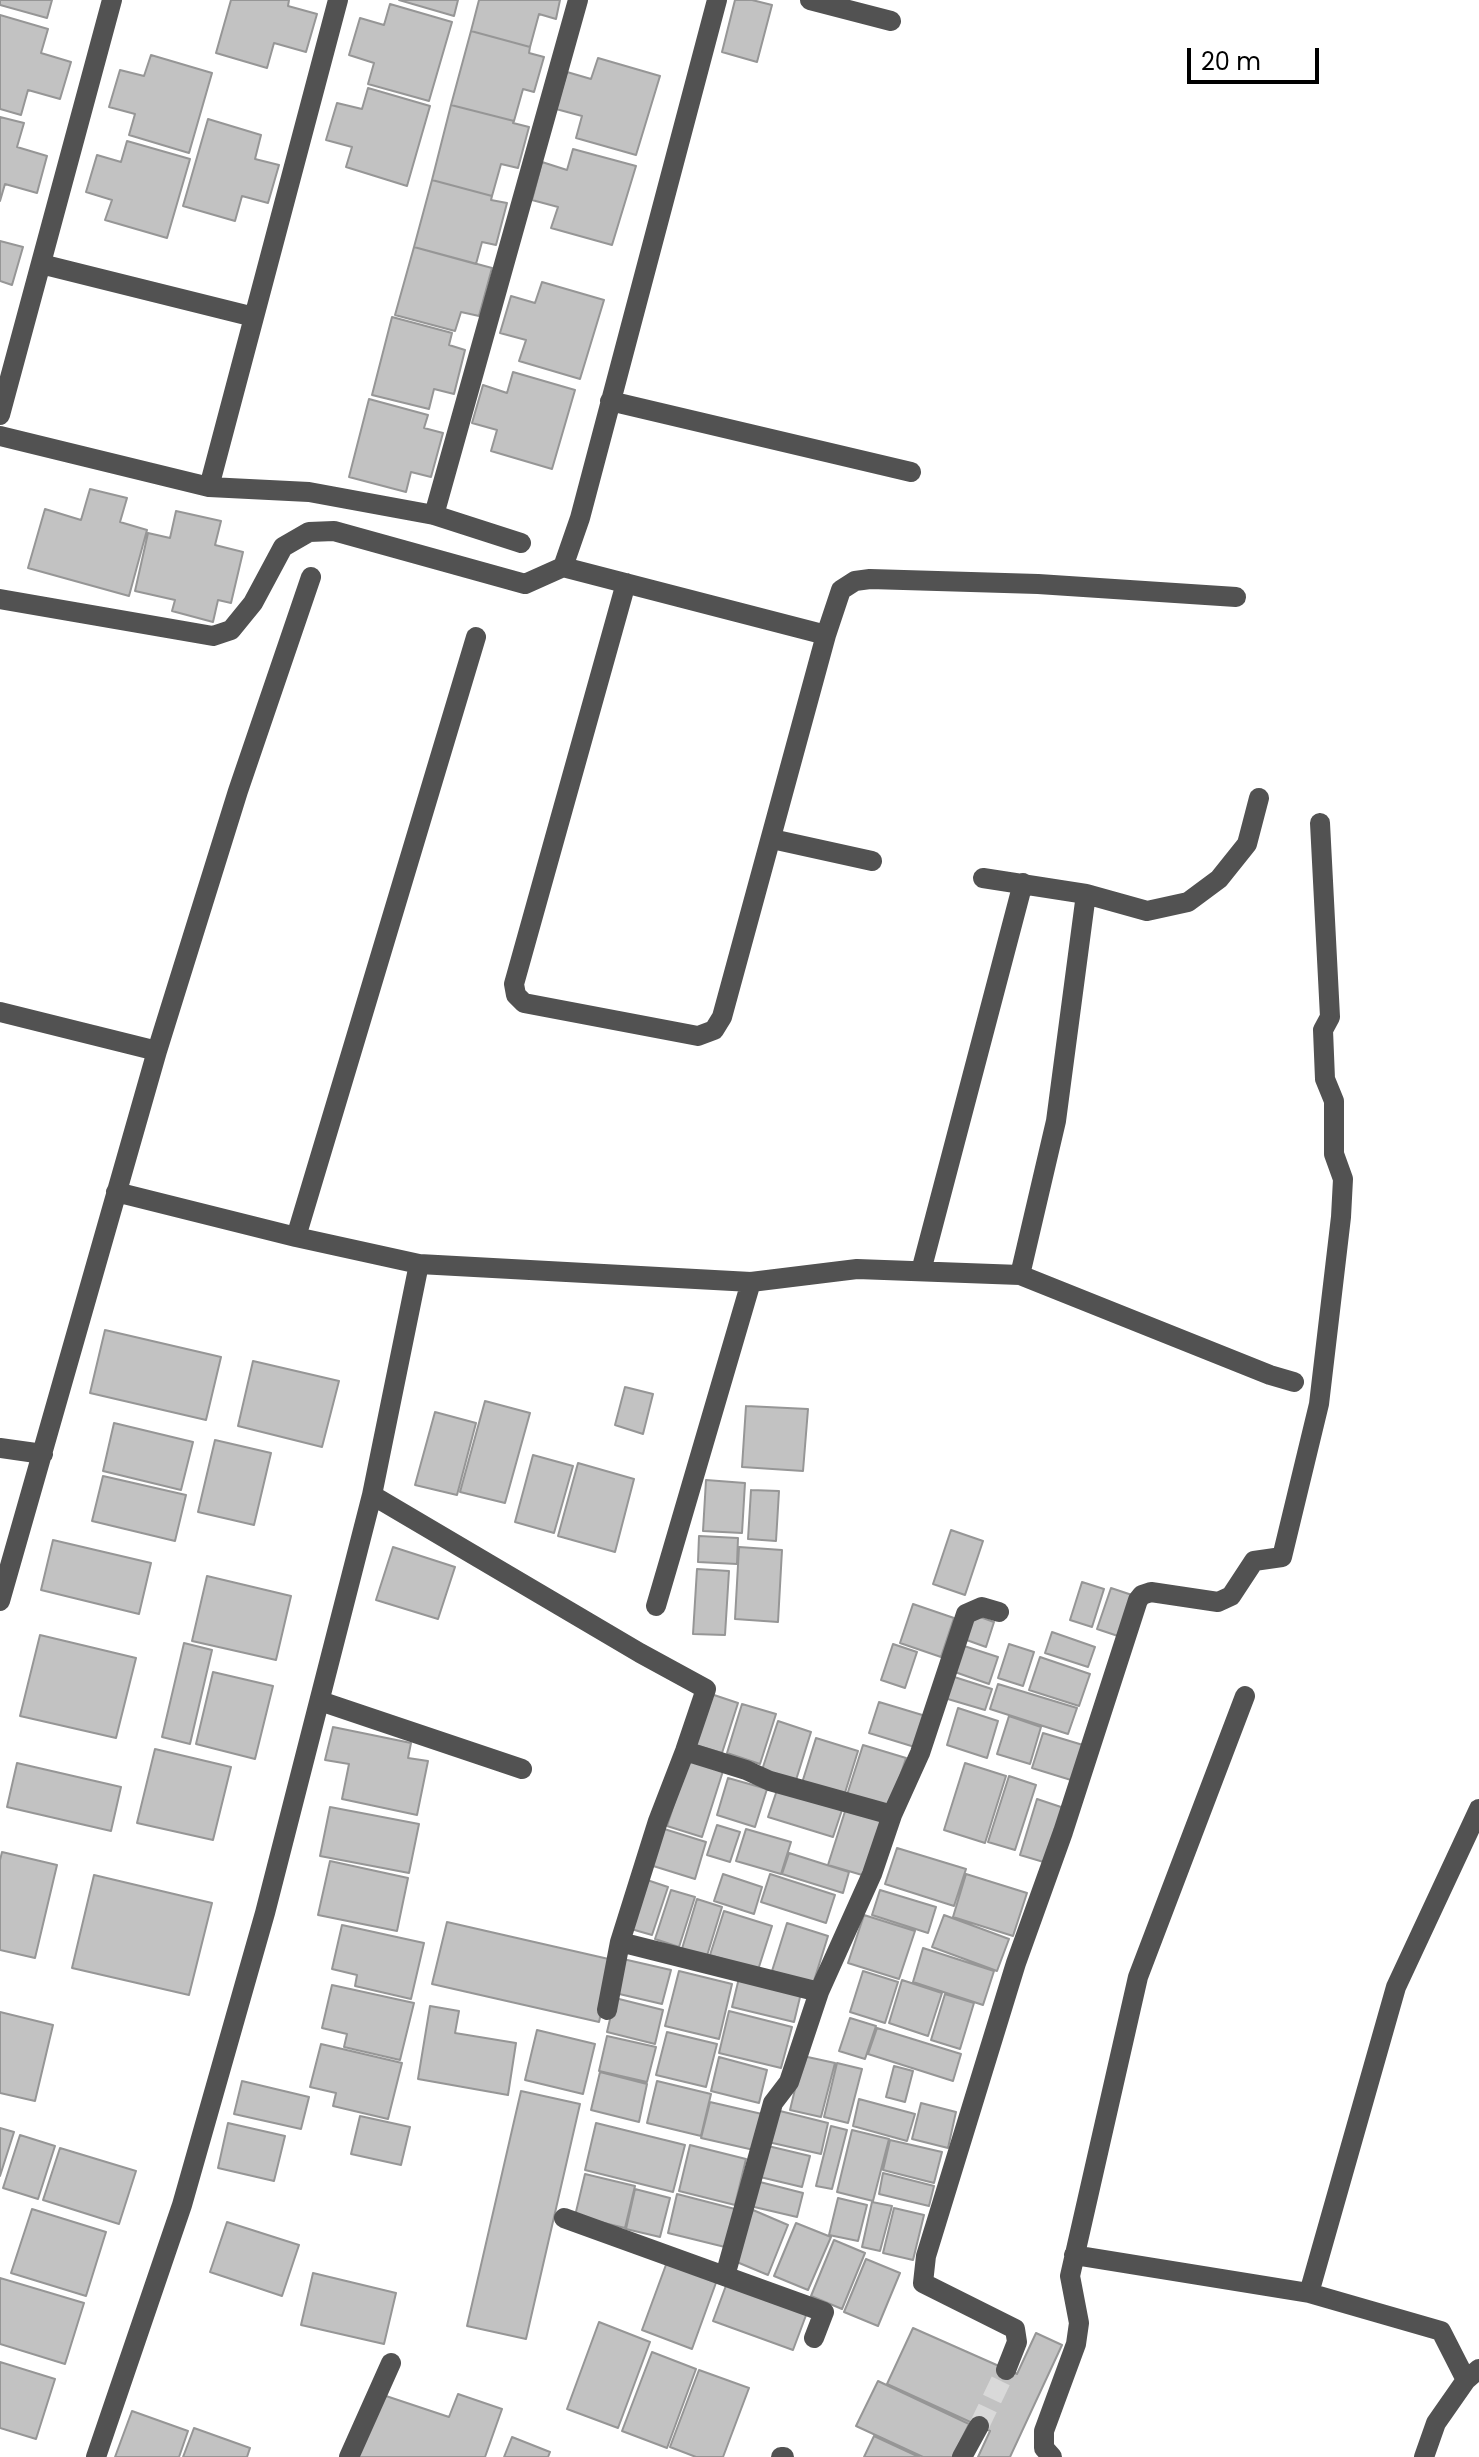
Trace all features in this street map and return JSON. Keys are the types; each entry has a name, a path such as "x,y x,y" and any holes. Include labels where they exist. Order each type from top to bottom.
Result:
{"street":[{"path":"0,415 112,0"},
{"path":"209,487 338,0"},
{"path":"434,515 578,0"},
{"path":"563,567 580,518 717,0"},
{"path":"810,0 891,21"},
{"path":"41,264 254,317"},
{"path":"610,401 911,472"},
{"path":"0,436 209,487 309,492 434,515 521,543"},
{"path":"0,599 213,636 231,630 253,603 283,547 309,532 334,531 525,584 563,567 826,635"},
{"path":"0,1601 8,1544 43,1454 157,1051 238,791 311,577"},
{"path":"626,583 514,984 516,995 524,1003 698,1036 714,1030 722,1017 841,590 855,581 870,579 1038,584 1236,597"},
{"path":"296,1237 476,637"},
{"path":"983,878 1086,894 1147,911 1188,902 1219,879 1247,844 1259,798"},
{"path":"1006,2370 1017,2342 1015,2329 923,2283 926,2256 1016,1963 1063,1832 1138,1600 1151,1592 1218,1602 1231,1596 1254,1561 1282,1557 1319,1404 1343,1179 1334,1154 1334,1101 1325,1079 1323,1030 1330,1017 1320,823"},
{"path":"772,839 872,861"},
{"path":"921,1271 1023,883"},
{"path":"1020,1275 1056,1121 1086,894"},
{"path":"0,1012 157,1051"},
{"path":"116,1192 419,1264 751,1282 857,1269 1020,1275 1294,1382"},
{"path":"96,2457 190,2178 265,1913 372,1495 419,1264"},
{"path":"656,1606 751,1282"},
{"path":"0,1448 43,1454"},
{"path":"372,1495 706,1689 658,1821 620,1942 607,2010"},
{"path":"725,2276 773,2103 789,2082 819,1992 872,1874 892,1815 920,1753 966,1614 982,1607 999,1612"},
{"path":"1052,2457 1044,2448 1044,2431 1076,2344 1079,2323 1070,2276 1138,1977 1245,1696"},
{"path":"320,1701 522,1769"},
{"path":"685,1751 770,1781 892,1815"},
{"path":"1309,2293 1396,1987 1479,1809"},
{"path":"620,1942 819,1992"},
{"path":"564,2218 824,2312 814,2338"},
{"path":"1074,2255 1309,2293 1441,2331 1475,2376 1436,2423 1424,2457"},
{"path":"349,2457 391,2363"},
{"path":"962,2457 979,2426"}],"building":[{"path":"0,0 52,0 47,18 0,5"},
{"path":"231,0 289,0 288,6 317,14 306,52 274,43 267,68 216,53"},
{"path":"399,0 458,0 454,16"},
{"path":"479,0 560,0 556,19 539,14 530,47 471,31"},
{"path":"735,0 772,5 757,62 722,52"},
{"path":"390,4 452,22 429,101 368,84 374,63 349,55 360,18 384,25"},
{"path":"0,15 48,29 41,53 71,62 60,99 28,90 21,115 0,109"},
{"path":"471,31 530,47 529,53 544,57 534,92 523,89 514,121 451,105"},
{"path":"151,55 212,73 189,153 129,135 135,114 109,107 120,70 144,76"},
{"path":"598,58 660,76 636,155 576,138 582,116 556,109 567,72 591,79"},
{"path":"368,88 430,106 407,186 346,167 352,147 326,140 337,103 362,109"},
{"path":"451,105 529,127 518,168 501,164 492,196 432,180"},
{"path":"0,117 24,123 17,147 47,156 37,193 5,184 0,201"},
{"path":"208,119 261,135 255,159 279,165 268,203 242,196 235,221 183,206"},
{"path":"127,141 190,159 167,238 105,220 112,200 86,192 97,155 121,162"},
{"path":"573,149 636,166 612,245 551,228 558,207 532,200 542,162 567,170"},
{"path":"432,180 507,203 496,245 482,242 476,264 414,247"},
{"path":"0,241 23,247 12,285 0,281"},
{"path":"414,247 492,268 479,316 461,312 455,331 395,315"},
{"path":"542,282 604,300 580,379 519,361 526,340 500,333 511,296 535,303"},
{"path":"392,317 452,333 449,345 465,350 454,394 434,389 429,409 372,395"},
{"path":"513,372 575,390 552,469 491,451 497,430 472,423 483,385 507,393"},
{"path":"369,399 428,415 424,428 443,433 431,477 411,472 406,492 349,477"},
{"path":"90,489 127,498 120,522 147,530 129,596 28,568 45,509 81,520"},
{"path":"176,511 221,521 215,545 243,552 231,603 218,600 213,622 172,611 175,600 135,591 148,533 170,538"},
{"path":"105,1330 221,1357 206,1420 90,1393"},
{"path":"253,1361 339,1381 322,1447 238,1426"},
{"path":"625,1387 653,1394 643,1434 615,1425"},
{"path":"485,1401 530,1413 505,1503 460,1492"},
{"path":"746,1406 808,1409 803,1471 742,1467"},
{"path":"435,1412 476,1423 457,1495 415,1485"},
{"path":"114,1423 193,1442 181,1490 103,1471"},
{"path":"215,1440 271,1453 254,1525 198,1512"},
{"path":"533,1455 573,1466 554,1533 515,1522"},
{"path":"578,1463 634,1479 615,1552 558,1536"},
{"path":"103,1476 186,1495 175,1541 92,1521"},
{"path":"706,1480 745,1483 742,1533 703,1531"},
{"path":"751,1490 779,1491 776,1541 748,1539"},
{"path":"951,1530 983,1541 965,1595 933,1584"},
{"path":"699,1536 738,1538 737,1564 698,1562"},
{"path":"53,1540 151,1563 139,1614 41,1590"},
{"path":"393,1547 455,1567 438,1619 376,1600"},
{"path":"739,1547 782,1550 778,1622 735,1619"},
{"path":"697,1569 729,1571 725,1635 693,1634"},
{"path":"207,1576 291,1596 276,1660 192,1641"},
{"path":"1082,1582 1104,1589 1092,1627 1070,1620"},
{"path":"1111,1588 1135,1596 1121,1637 1097,1629"},
{"path":"913,1604 954,1618 941,1657 900,1643"},
{"path":"969,1613 994,1622 986,1647 961,1638"},
{"path":"1052,1632 1095,1647 1088,1667 1045,1653"},
{"path":"40,1635 136,1658 116,1738 20,1716"},
{"path":"184,1643 212,1650 190,1744 162,1737"},
{"path":"893,1644 917,1652 905,1688 881,1680"},
{"path":"1009,1644 1034,1652 1023,1686 998,1678"},
{"path":"961,1645 998,1657 989,1684 952,1671"},
{"path":"1040,1657 1090,1674 1079,1706 1029,1690"},
{"path":"213,1672 273,1686 255,1759 196,1744"},
{"path":"948,1675 992,1689 985,1710 941,1697"},
{"path":"998,1684 1077,1708 1068,1734 990,1709"},
{"path":"711,1694 738,1703 722,1753 695,1745"},
{"path":"879,1702 929,1717 918,1748 869,1733"},
{"path":"742,1704 776,1714 760,1764 727,1753"},
{"path":"958,1708 998,1721 987,1758 947,1745"},
{"path":"1009,1716 1041,1727 1030,1764 997,1754"},
{"path":"778,1721 811,1732 796,1780 762,1770"},
{"path":"333,1727 411,1743 408,1758 428,1761 417,1815 342,1799 349,1764 325,1760"},
{"path":"1043,1733 1083,1745 1071,1780 1032,1768"},
{"path":"816,1738 858,1751 844,1796 802,1783"},
{"path":"863,1745 906,1758 890,1808 847,1795"},
{"path":"155,1749 231,1767 213,1840 137,1823"},
{"path":"688,1760 723,1771 702,1837 667,1826"},
{"path":"17,1763 121,1787 111,1831 7,1807"},
{"path":"965,1763 1006,1776 985,1843 944,1830"},
{"path":"1009,1776 1036,1785 1015,1850 988,1842"},
{"path":"728,1778 767,1789 755,1827 717,1815"},
{"path":"778,1787 843,1807 833,1837 768,1817"},
{"path":"1037,1799 1064,1808 1047,1863 1020,1855"},
{"path":"847,1805 887,1818 869,1877 828,1865"},
{"path":"330,1807 419,1824 409,1873 320,1856"},
{"path":"717,1825 740,1832 730,1862 707,1855"},
{"path":"661,1828 706,1842 695,1879 650,1865"},
{"path":"746,1829 791,1842 781,1874 736,1861"},
{"path":"897,1848 966,1869 954,1906 885,1884"},
{"path":"2,1852 57,1865 35,1958 0,1950"},
{"path":"789,1853 849,1872 843,1893 782,1874"},
{"path":"330,1861 408,1878 397,1931 318,1915"},
{"path":"723,1874 762,1887 754,1914 714,1901"},
{"path":"770,1874 835,1895 826,1923 761,1902"},
{"path":"966,1874 1027,1893 1013,1936 953,1917"},
{"path":"94,1875 212,1903 189,1995 72,1968"},
{"path":"647,1880 668,1887 652,1935 631,1929"},
{"path":"671,1890 695,1897 679,1947 655,1939"},
{"path":"880,1890 936,1907 928,1933 872,1915"},
{"path":"697,1899 722,1907 706,1959 681,1952"},
{"path":"724,1911 772,1926 758,1970 710,1955"},
{"path":"864,1915 915,1931 899,1979 848,1963"},
{"path":"944,1915 1009,1939 997,1971 932,1947"},
{"path":"447,1922 613,1960 599,2022 432,1984"},
{"path":"787,1923 828,1936 813,1984 772,1971"},
{"path":"342,1925 424,1943 411,1999 355,1986 357,1975 332,1969"},
{"path":"923,1948 994,1971 983,2005 913,1982"},
{"path":"623,1959 671,1970 662,2004 615,1993"},
{"path":"679,1971 732,1984 719,2039 665,2026"},
{"path":"863,1971 898,1982 885,2023 850,2012"},
{"path":"739,1978 801,1993 794,2022 732,2007"},
{"path":"902,1980 942,1993 928,2036 889,2023"},
{"path":"332,1985 414,2003 400,2060 344,2047 347,2034 322,2028"},
{"path":"945,1994 974,2003 960,2049 931,2040"},
{"path":"615,1998 663,2010 655,2044 607,2032"},
{"path":"430,2006 459,2011 455,2033 516,2043 508,2095 418,2079"},
{"path":"729,2011 792,2027 781,2068 719,2053"},
{"path":"0,2012 53,2025 35,2101 0,2093"},
{"path":"850,2018 876,2026 865,2059 839,2051"},
{"path":"877,2028 961,2054 953,2081 868,2054"},
{"path":"537,2030 595,2044 583,2094 525,2080"},
{"path":"667,2032 717,2044 706,2087 656,2075"},
{"path":"607,2036 656,2047 647,2082 599,2071"},
{"path":"321,2044 402,2063 388,2119 333,2106 336,2093 310,2087"},
{"path":"803,2056 835,2063 821,2117 790,2110"},
{"path":"719,2057 767,2070 759,2103 711,2091"},
{"path":"837,2063 862,2069 848,2123 824,2117"},
{"path":"894,2066 913,2071 905,2102 886,2097"},
{"path":"600,2072 647,2084 639,2122 591,2110"},
{"path":"242,2081 309,2097 301,2129 234,2114"},
{"path":"657,2081 711,2094 701,2136 647,2123"},
{"path":"521,2091 580,2104 526,2339 467,2326"},
{"path":"859,2099 915,2114 907,2141 853,2126"},
{"path":"710,2102 762,2114 754,2150 701,2138"},
{"path":"921,2103 956,2112 948,2148 912,2139"},
{"path":"776,2110 828,2123 821,2154 768,2142"},
{"path":"360,2116 410,2127 401,2165 351,2154"},
{"path":"228,2123 285,2136 274,2181 218,2168"},
{"path":"596,2123 685,2145 673,2192 585,2170"},
{"path":"831,2126 847,2130 832,2189 816,2186"},
{"path":"0,2128 14,2132 0,2176"},
{"path":"852,2130 889,2139 873,2201 837,2192"},
{"path":"20,2135 55,2146 38,2199 3,2188"},
{"path":"890,2140 942,2152 934,2183 883,2170"},
{"path":"690,2145 746,2159 735,2205 679,2191"},
{"path":"768,2146 810,2156 802,2187 760,2177"},
{"path":"60,2148 136,2171 119,2224 43,2200"},
{"path":"883,2173 934,2186 929,2206 879,2194"},
{"path":"585,2174 635,2186 625,2228 575,2216"},
{"path":"756,2181 803,2193 797,2217 750,2206"},
{"path":"635,2189 670,2198 660,2237 626,2229"},
{"path":"677,2194 735,2209 725,2247 668,2233"},
{"path":"838,2198 867,2205 858,2241 829,2235"},
{"path":"872,2202 892,2206 880,2251 862,2247"},
{"path":"894,2208 924,2215 913,2260 883,2253"},
{"path":"32,2209 106,2232 86,2296 11,2273"},
{"path":"753,2210 788,2225 768,2275 732,2260"},
{"path":"227,2222 299,2245 282,2296 210,2272"},
{"path":"796,2223 831,2237 808,2290 774,2276"},
{"path":"834,2240 865,2253 842,2309 811,2296"},
{"path":"866,2259 900,2273 878,2326 844,2312"},
{"path":"667,2262 717,2280 692,2349 642,2330"},
{"path":"313,2273 396,2293 384,2344 301,2325"},
{"path":"0,2278 84,2303 65,2364 0,2344"},
{"path":"728,2280 808,2310 793,2350 713,2321"},
{"path":"599,2322 650,2342 618,2428 567,2409"},
{"path":"913,2328 1017,2374 1036,2333 1062,2345 1010,2457 978,2457 990,2431 887,2384"},
{"path":"652,2352 696,2369 667,2448 622,2431"},
{"path":"0,2362 55,2379 36,2439 0,2428"},
{"path":"699,2370 749,2388 723,2457 696,2457 670,2447"},
{"path":"878,2381 969,2424 953,2457 923,2457 856,2426"},
{"path":"380,2394 449,2417 458,2394 502,2409 485,2457 358,2457"},
{"path":"132,2411 188,2431 179,2457 115,2457"},
{"path":"194,2428 250,2448 247,2457 183,2457"},
{"path":"874,2436 919,2457 864,2457"},
{"path":"512,2437 550,2452 548,2457 504,2457"}],"tunnel":[{"path":"979,2426 1006,2370"}]}
